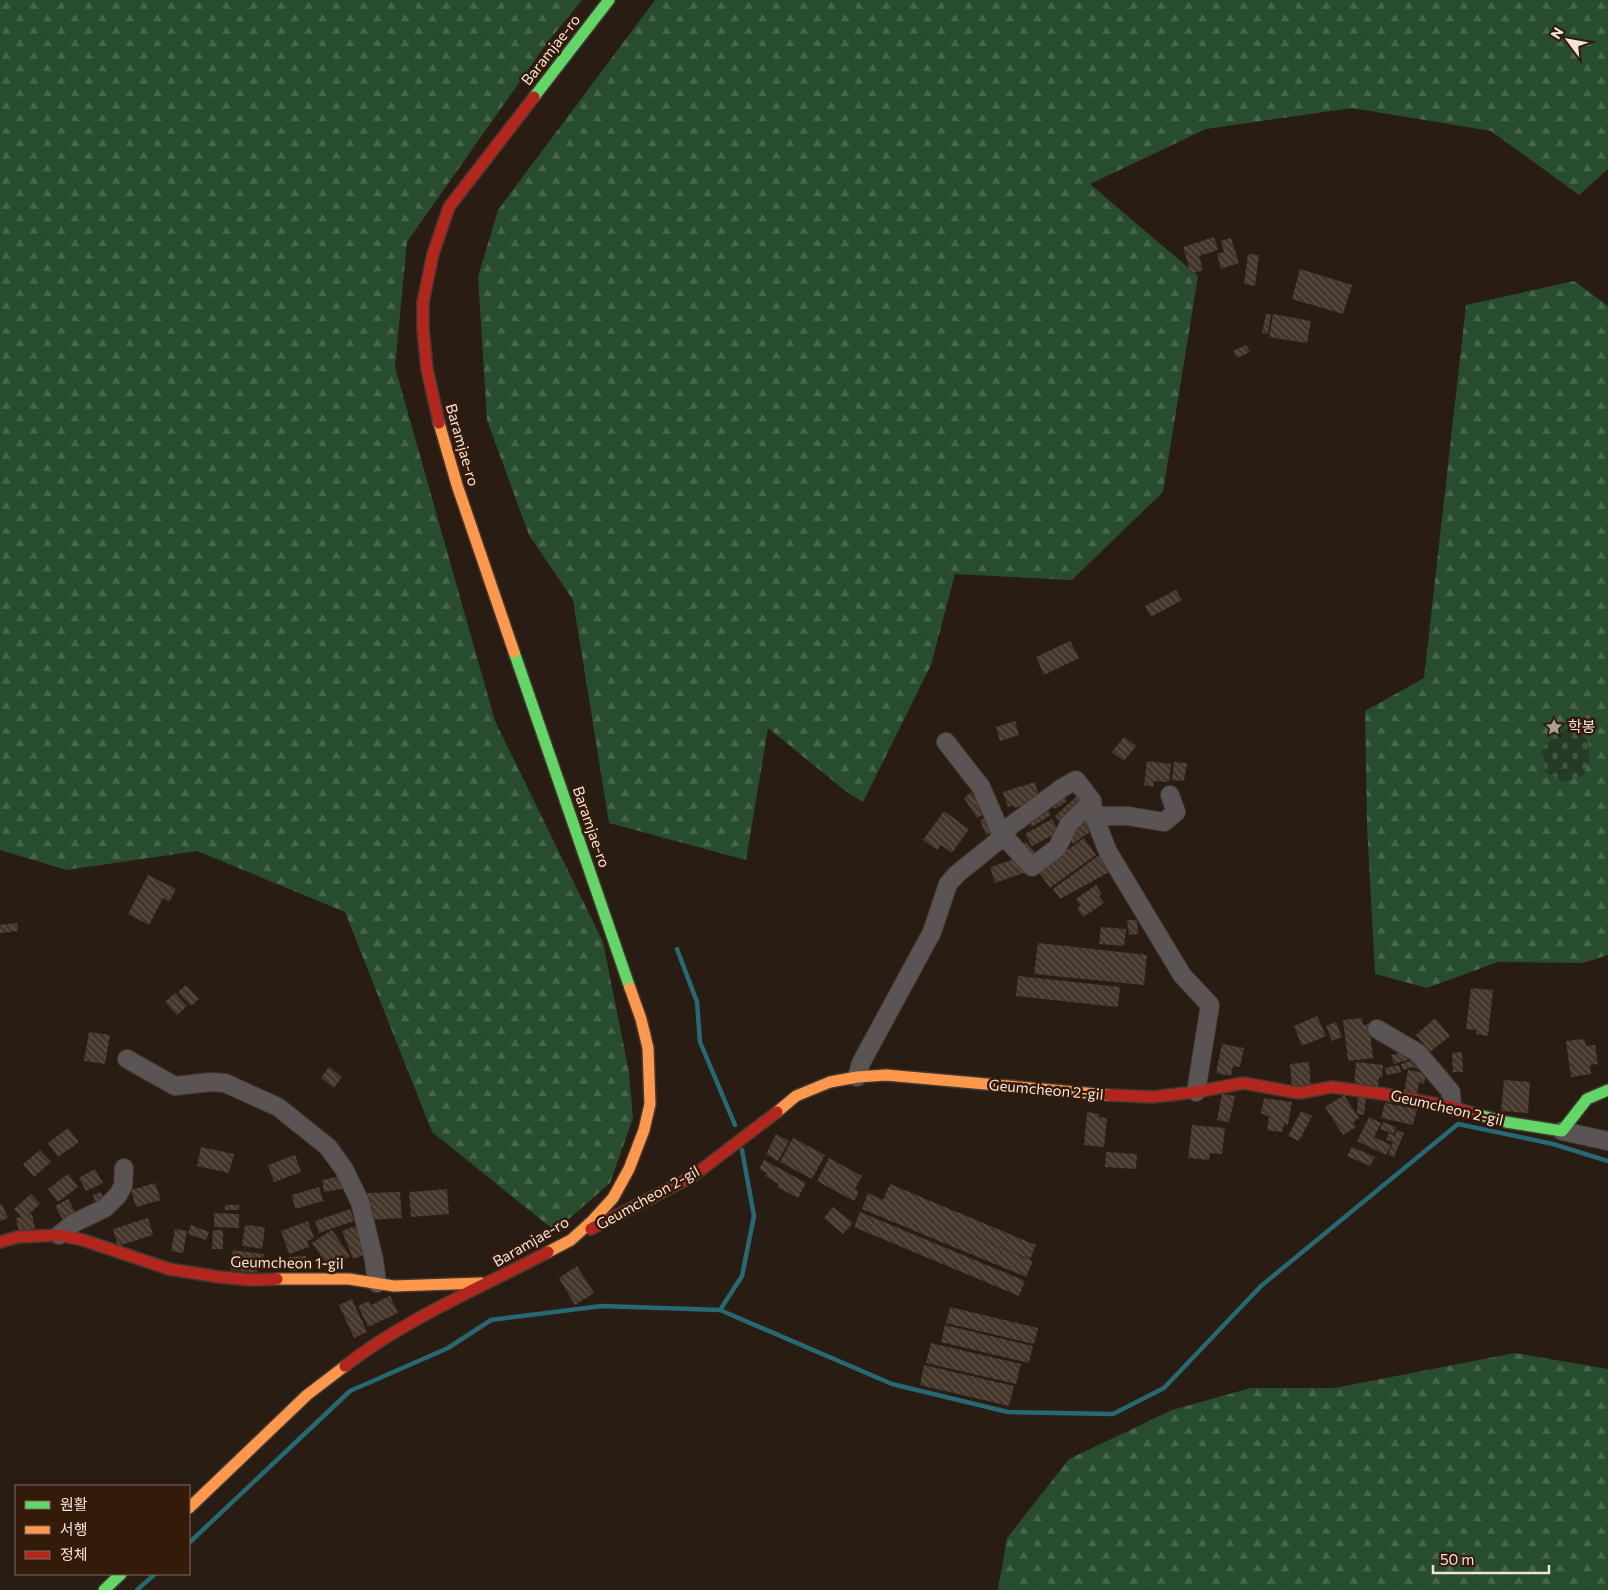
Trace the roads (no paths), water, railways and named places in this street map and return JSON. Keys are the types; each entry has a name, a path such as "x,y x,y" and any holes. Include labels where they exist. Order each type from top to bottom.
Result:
{"street":[{"name":"Baramjae-ro","path":"190,1507 307,1395 368,1347 430,1312 571,1240 613,1198 629,1169 644,1130 650,1104 648,1048 641,1019 457,486 435,407 424,354 422,305 426,278 449,207 609,0"},
{"path":"946,742 981,787 1001,833 1032,866 1057,848 1069,824 1093,808 1164,822 1176,812 1170,795"},
{"path":"857,1077 861,1063 932,932 948,884 957,874 999,840 1001,833 1062,788 1076,780 1093,808 1108,852 1182,975 1210,1005 1196,1092"},
{"path":"1377,1029 1418,1053 1451,1092 1452,1107"},
{"path":"127,1059 175,1086 210,1082 225,1084 243,1091 278,1107 328,1147 344,1169 360,1202 374,1260 376,1283"},
{"name":"Geumcheon 2-gil","path":"571,1240 693,1176 769,1119 796,1096 830,1082 857,1077 886,1075 1086,1094 1142,1097 1196,1092 1243,1083 1299,1092 1332,1087 1384,1094 1452,1107 1506,1122 1608,1141"},
{"path":"1562,1131 1587,1099 1608,1090"},
{"path":"59,1235 74,1224 105,1208 118,1195 123,1186 124,1168"},
{"name":"Geumcheon 1-gil","path":"0,1242 17,1237 59,1235 83,1240 170,1269 252,1280 293,1278 349,1279 394,1286 490,1283"},
{"path":"104,1590 120,1575"}],"waterway":[{"path":"677,949 697,1002 700,1042 735,1125"},
{"path":"190,1542 350,1391 448,1348 491,1320 602,1306 720,1310 892,1384 1008,1412 1113,1414 1164,1388 1261,1286 1458,1124 1553,1144 1608,1161"},
{"path":"720,1310 742,1276 754,1216 742,1150"},
{"path":"137,1590 154,1575"}],"place":[{"name":"학봉","path":"1554,727"}]}
